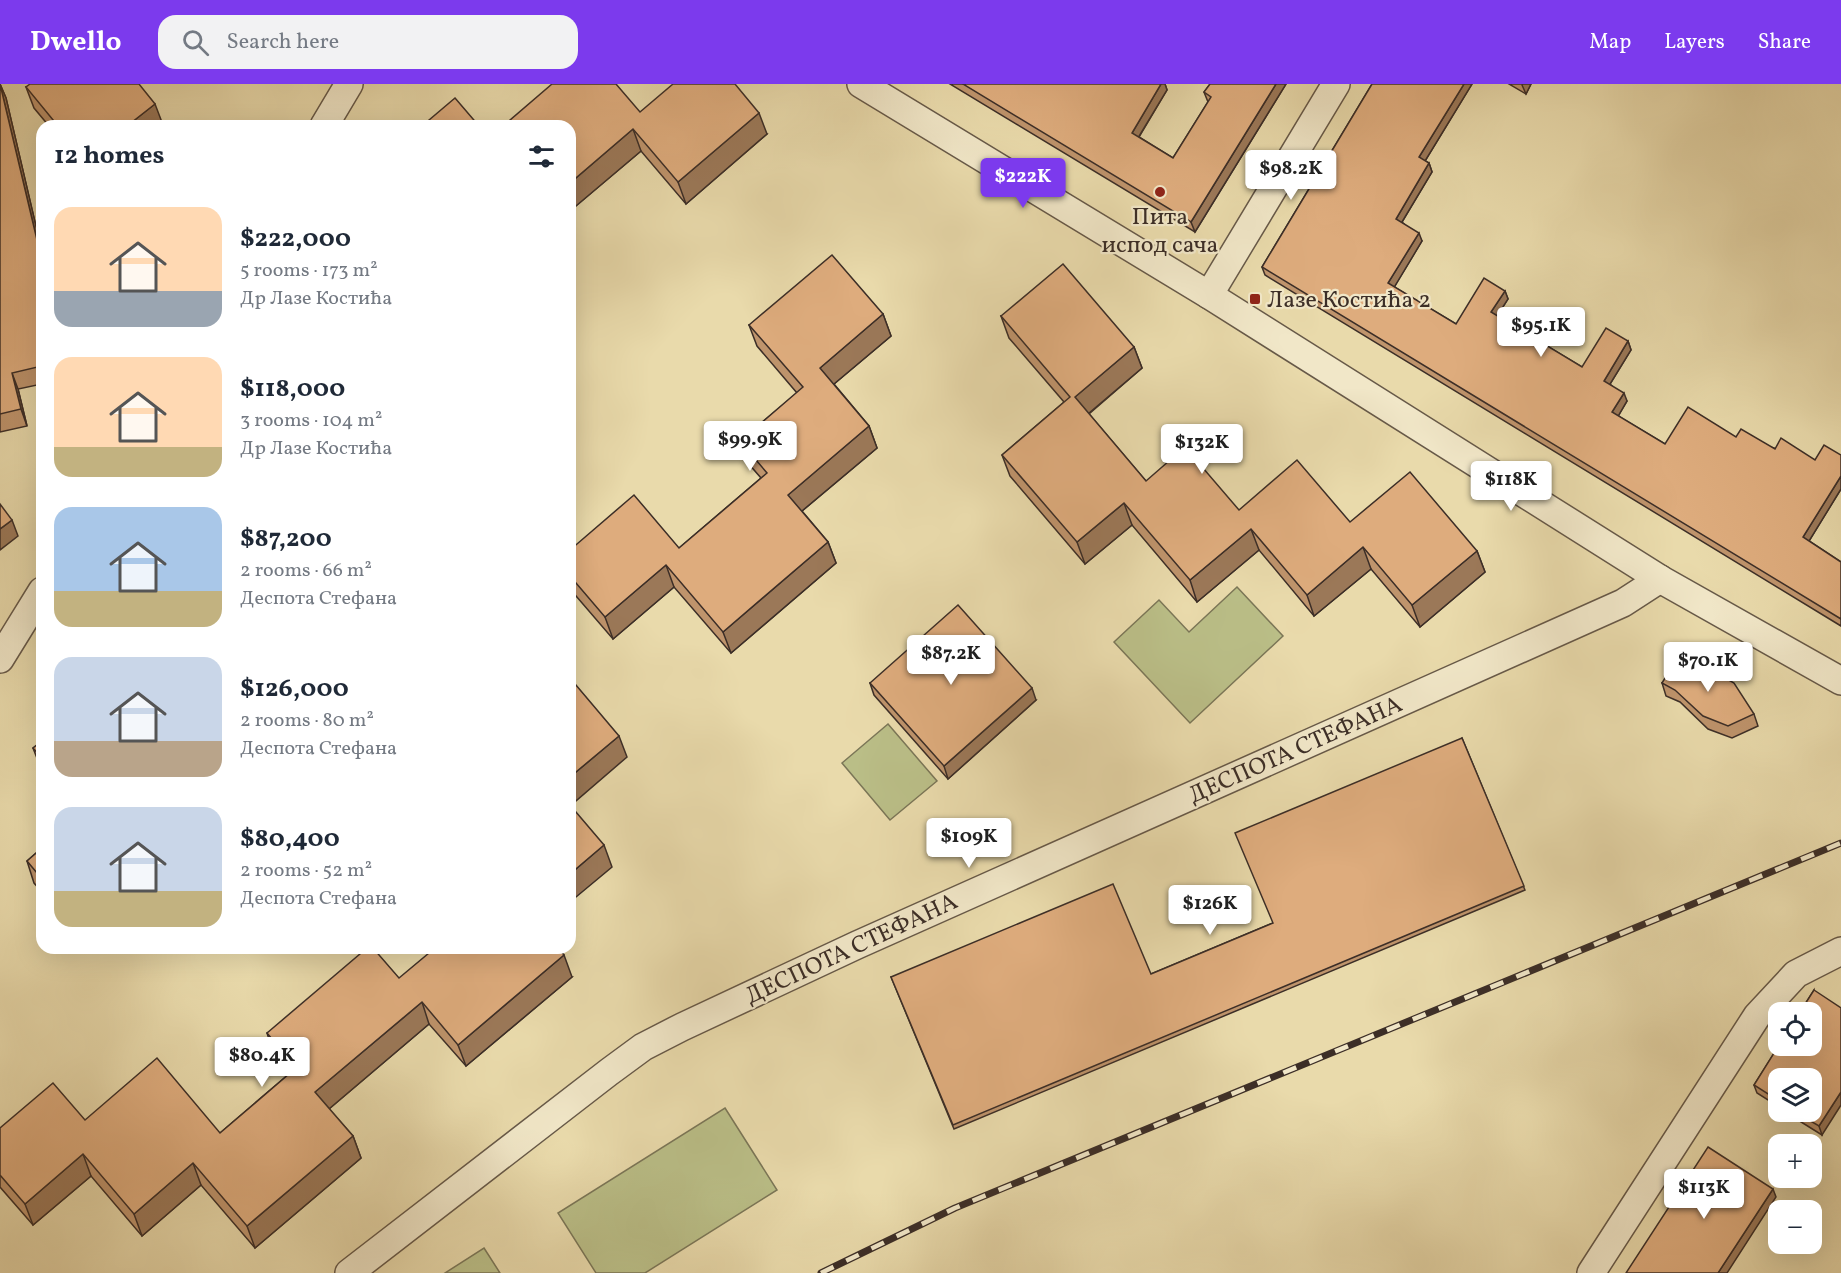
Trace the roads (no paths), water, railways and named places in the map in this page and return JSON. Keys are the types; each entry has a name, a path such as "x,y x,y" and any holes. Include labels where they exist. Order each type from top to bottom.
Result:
{"street":[{"path":"328,120 349,84"},
{"path":"861,84 1209,295 1660,579 1841,681"},
{"path":"1209,295 1336,84"},
{"name":"ДЕСПОТА СТЕФАНА","path":"349,1273 609,1072 643,1047 682,1026 910,921 1623,603 1660,579"},
{"path":"0,659 36,601"},
{"path":"1591,1273 1757,1016 1796,974 1841,951"}],"railway":[{"path":"821,1273 955,1208 1841,843"}],"place":[{"name":"Пита испод сача","path":"1160,192"},
{"name":"Лазе Костића 2","path":"1255,299"}]}
